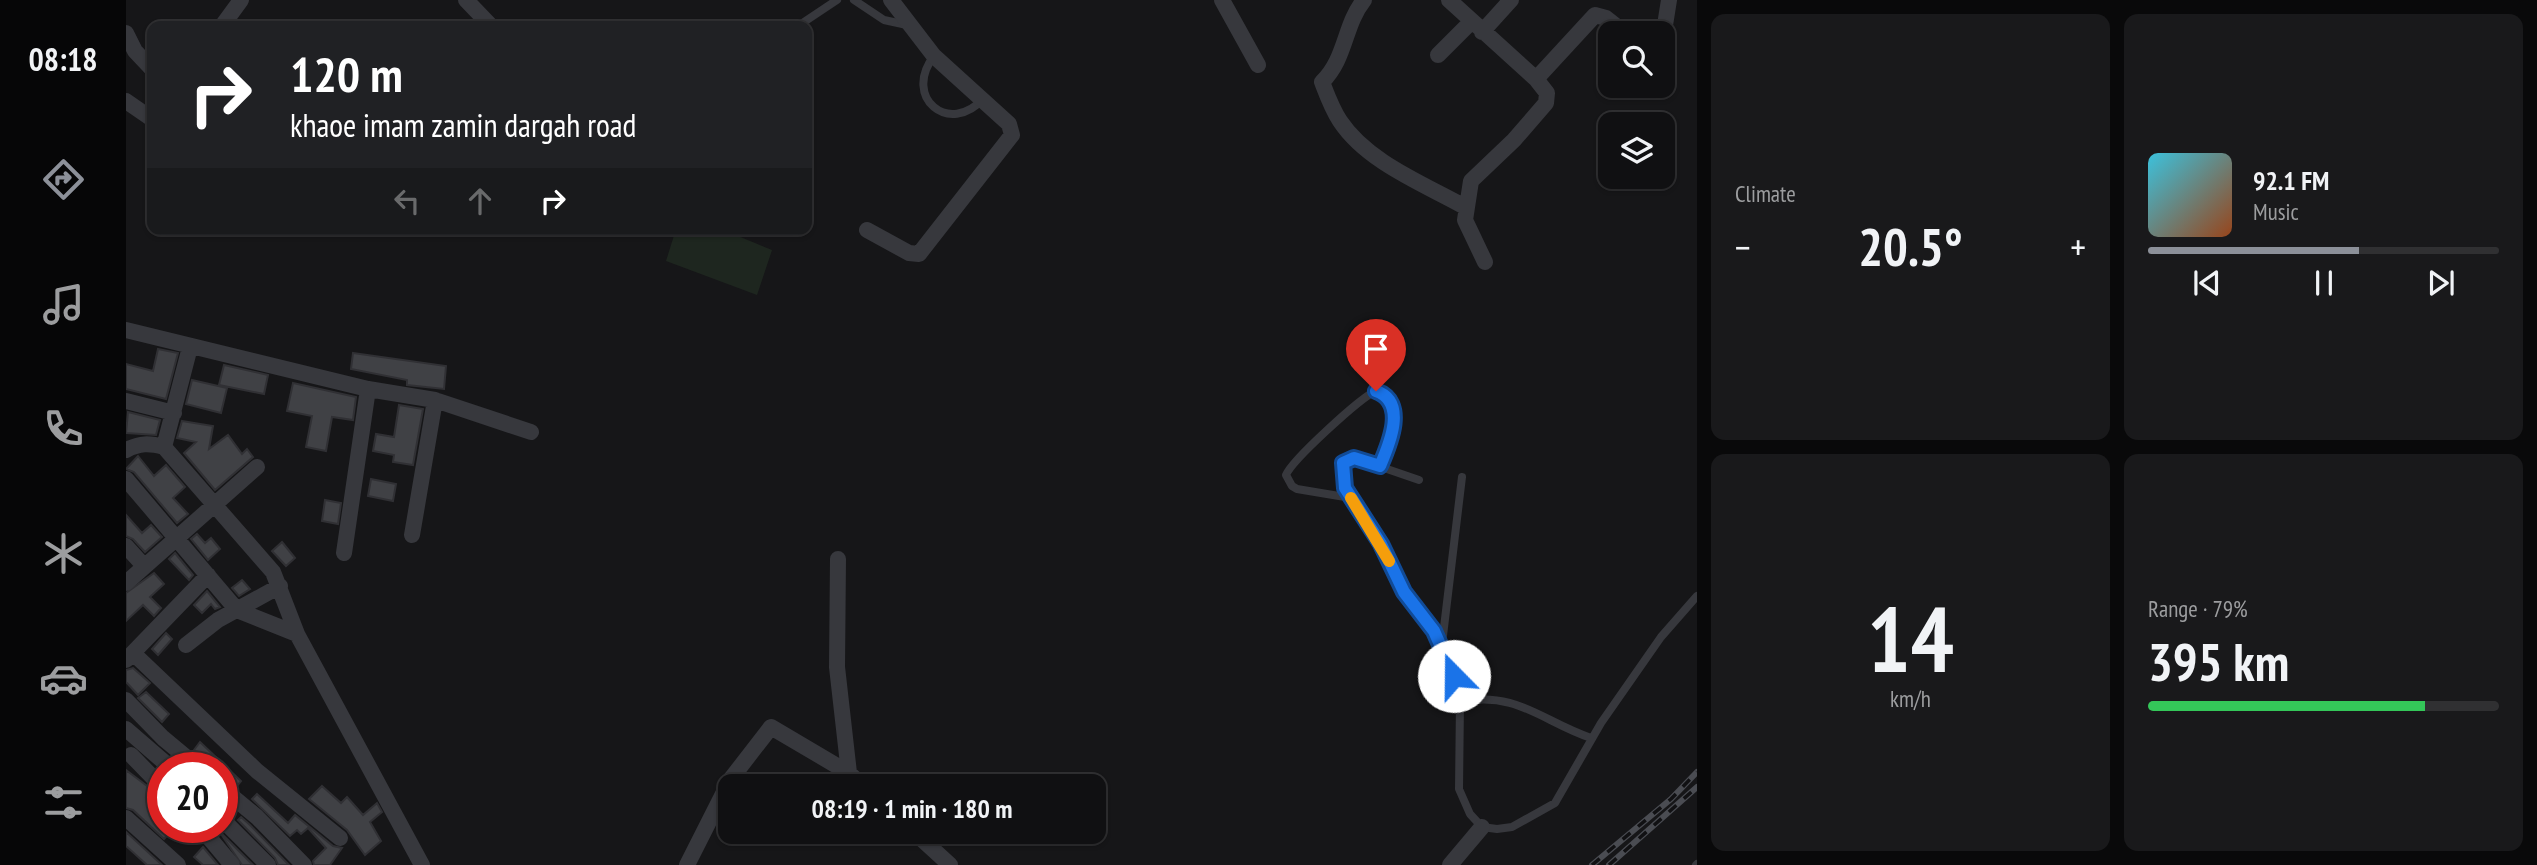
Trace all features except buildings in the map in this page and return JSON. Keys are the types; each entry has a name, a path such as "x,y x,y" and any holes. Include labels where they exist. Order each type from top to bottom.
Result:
{"street":[{"path":"226,21 241,0"},
{"path":"466,0 486,21"},
{"path":"867,230 909,253 919,254 1012,135 1009,124 984,98 934,56 891,0"},
{"path":"1222,0 1258,65"},
{"path":"1364,0 1356,10 1343,51 1322,82 1342,124 1373,155 1465,207"},
{"path":"1449,0 1546,88 1546,103 1514,141 1476,174 1465,207 1467,228 1485,262"},
{"path":"1438,55 1511,0"},
{"path":"1666,21 1669,0"},
{"path":"1536,79 1595,15 1610,21"},
{"path":"126,33 135,51 147,64"},
{"path":"126,101 147,116"},
{"path":"126,330 190,348 368,389 435,400 531,432"},
{"path":"164,447 190,348"},
{"path":"344,553 368,389"},
{"path":"412,535 435,400"},
{"path":"126,401 174,413"},
{"path":"126,450 136,444 150,443 164,447 212,506 273,572 297,634 422,865"},
{"path":"126,583 257,467"},
{"path":"126,479 237,610 297,634"},
{"path":"126,546 144,566"},
{"path":"838,559 837,667 849,774"},
{"path":"208,575 129,656 257,771 340,838"},
{"path":"186,645 198,634 280,586"},
{"path":"126,701 180,752"},
{"path":"735,774 771,727 849,774"},
{"path":"126,729 133,754 147,770"},
{"path":"238,801 304,865"},
{"path":"687,865 718,804"},
{"path":"126,818 177,865"},
{"path":"1450,865 1482,827"},
{"path":"238,835 268,865"},
{"path":"214,843 232,865"},
{"path":"927,844 950,865"}],"lane":[{"path":"806,21 837,0"},
{"path":"854,0 884,20 910,26"},
{"path":"934,56 925,67 922,81 925,96 934,107 946,114 961,114 974,109 984,98"},
{"path":"1351,498 1297,489 1286,475 1289,467 1313,443 1376,391 1390,401 1393,410 1393,435 1380,466"},
{"path":"1419,480 1354,458 1343,463 1345,488 1381,544 1404,592 1442,644 1448,657 1460,702 1459,789 1470,814 1482,827 1512,827 1555,803 1591,738 1661,637 1697,597"},
{"path":"1442,644 1462,477"},
{"path":"1460,702 1485,699 1518,703 1591,738"}],"shaded area":[{"path":"674,235 736,235 772,250 757,295 666,261"}],"railway":[{"path":"1592,865 1671,799 1697,772"},
{"path":"1609,865 1697,787"}],"slow traffic":[{"path":"1351,498 1389,561"}],"route":[{"path":"1376,391 1390,401 1393,410 1391,442 1380,466 1354,458 1343,463 1345,488 1381,544 1404,592 1434,631 1448,657 1454,676"}]}
